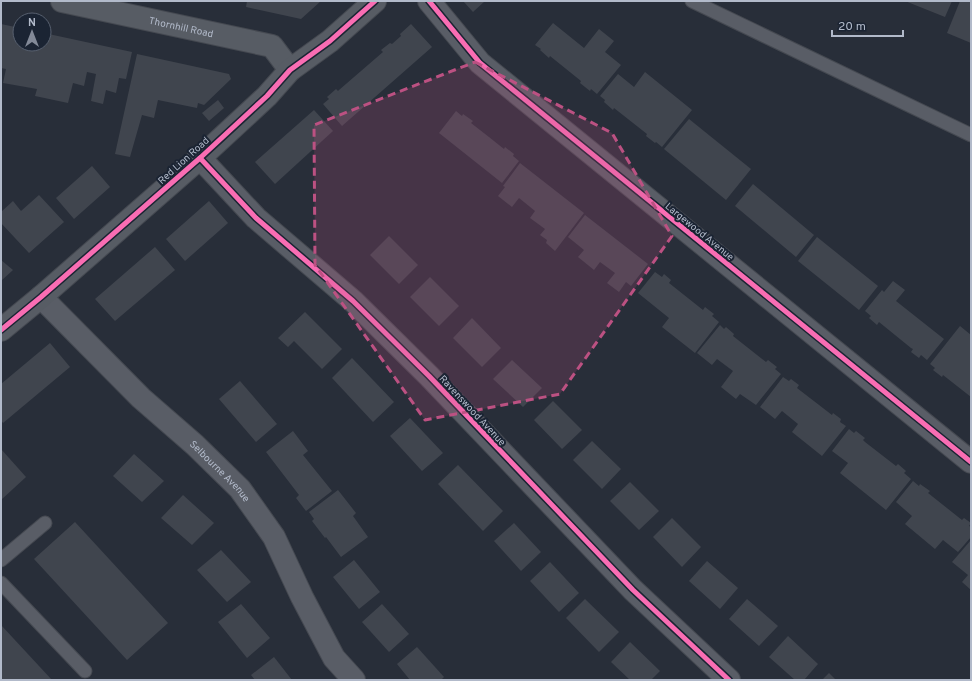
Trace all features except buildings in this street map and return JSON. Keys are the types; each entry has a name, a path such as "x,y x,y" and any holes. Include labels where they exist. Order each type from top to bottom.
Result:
{"street":[{"name":"Thornhill Road","path":"62,1 272,46 290,70"},
{"name":"Red Lion Road","path":"1,330 41,298 200,158 267,96 290,70 330,41 375,1"},
{"name":"Largewood Avenue","path":"429,1 480,63 971,462"},
{"name":"Ravenswood Avenue","path":"200,158 256,218 358,306 429,376 633,590 729,680"},
{"name":"Selbourne Avenue","path":"41,298 141,398 194,445 240,489 274,537 302,597 334,658 354,680"}],"lane":[{"path":"692,1 971,135"},
{"path":"1,560 45,523"},
{"path":"1,583 85,671"}],"highlighted area":[{"path":"475,62 612,133 672,236 560,394 425,420 315,265 314,125"}],"cycle path":[{"path":"1,330 200,158 267,96 290,70 330,41 375,1"},
{"path":"429,1 480,63 971,462"},
{"path":"200,158 256,218 353,301 429,376 633,590 729,680"}]}
